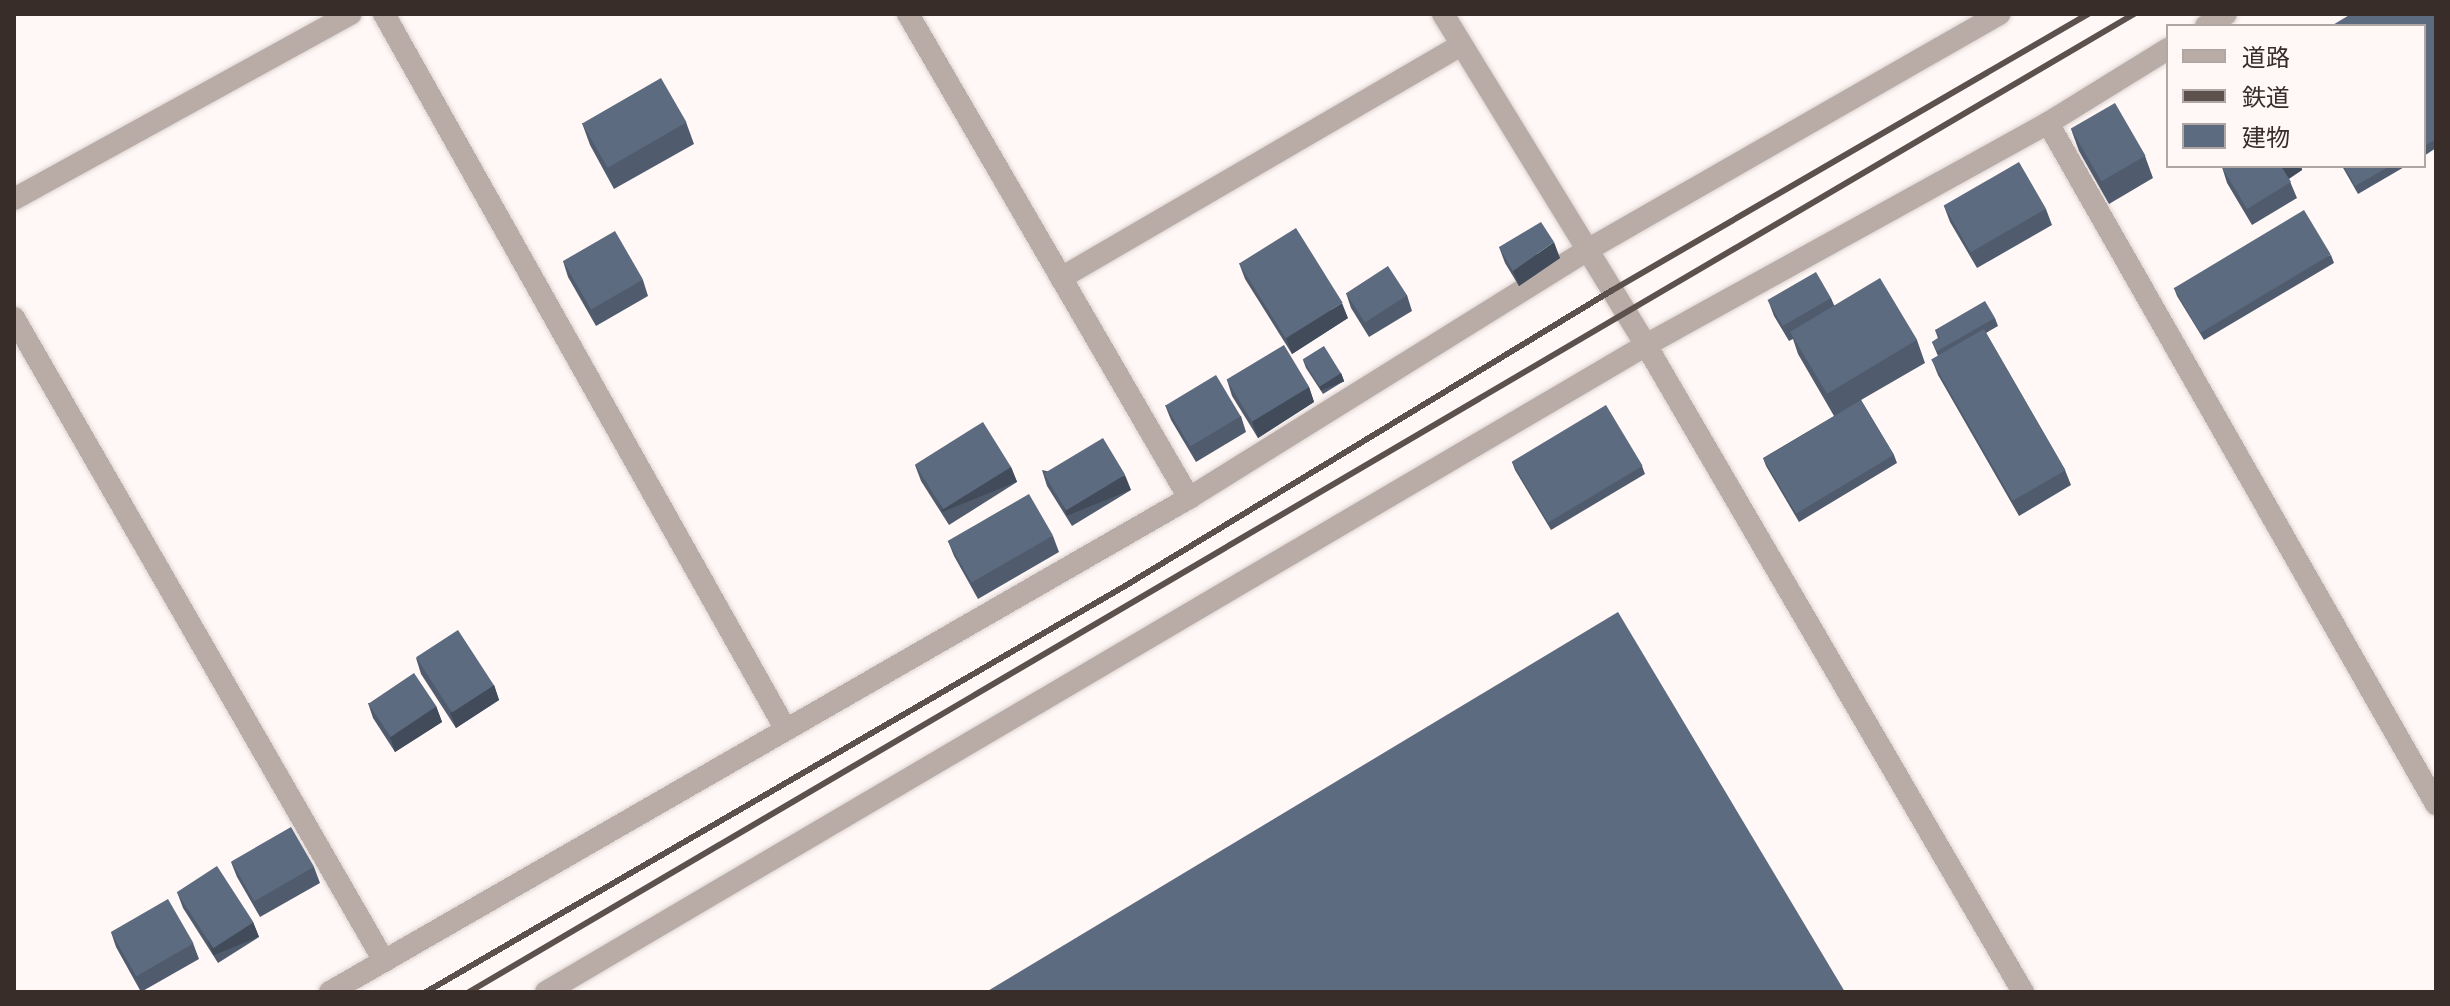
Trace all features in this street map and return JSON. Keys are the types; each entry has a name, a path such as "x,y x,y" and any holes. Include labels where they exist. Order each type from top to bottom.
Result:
{"street":[{"path":"14,199 350,14"},
{"path":"384,14 785,728"},
{"path":"908,14 1189,498"},
{"path":"1443,14 1646,345 2023,992"},
{"path":"330,992 1189,498 1589,249 2000,14"},
{"path":"1061,278 1461,45"},
{"path":"546,992 1646,345 2048,123 2166,50"},
{"path":"2048,123 2436,804"},
{"path":"14,318 384,961"}],"building":[{"path":"2351,14 2436,14 2436,139 2426,145 2426,24 2334,24"},
{"path":"661,78 686,122 608,168 582,124"},
{"path":"2115,103 2146,156 2101,181 2071,128"},
{"path":"2019,162 2046,209 1971,252 1944,206"},
{"path":"2223,168 2282,168 2291,182 2247,209"},
{"path":"2345,168 2386,168 2355,186"},
{"path":"2304,210 2331,255 2200,333 2174,288"},
{"path":"1541,222 1554,242 1513,271 1499,247"},
{"path":"1296,228 1343,303 1286,338 1239,264"},
{"path":"615,231 643,279 591,309 563,261"},
{"path":"1388,266 1407,295 1365,323 1346,293"},
{"path":"1816,272 1831,298 1783,326 1768,300"},
{"path":"1880,278 1917,340 1827,394 1790,332"},
{"path":"1985,301 1995,318 1937,351 1932,342 1940,337 1935,330"},
{"path":"1984,329 2066,470 2013,501 1931,360"},
{"path":"1284,345 1309,387 1252,422 1227,380"},
{"path":"1324,346 1341,373 1320,386 1303,359"},
{"path":"1216,375 1241,416 1190,447 1165,405"},
{"path":"1861,400 1894,455 1796,514 1763,459"},
{"path":"1606,405 1643,466 1548,523 1512,462"},
{"path":"983,422 1011,467 943,509 915,464"},
{"path":"1103,438 1125,475 1066,510 1044,474"},
{"path":"1029,494 1053,536 972,583 948,541"},
{"path":"1618,612 1845,992 986,992"},
{"path":"458,630 494,685 452,713 416,657"},
{"path":"414,673 436,706 391,737 368,704"},
{"path":"291,827 314,867 254,901 231,862"},
{"path":"217,866 253,922 213,948 177,892"},
{"path":"168,899 194,943 136,976 111,932"}],"railway":[{"path":"426,992 1125,586 1611,291 2088,14"},
{"path":"469,992 2134,14"}]}
